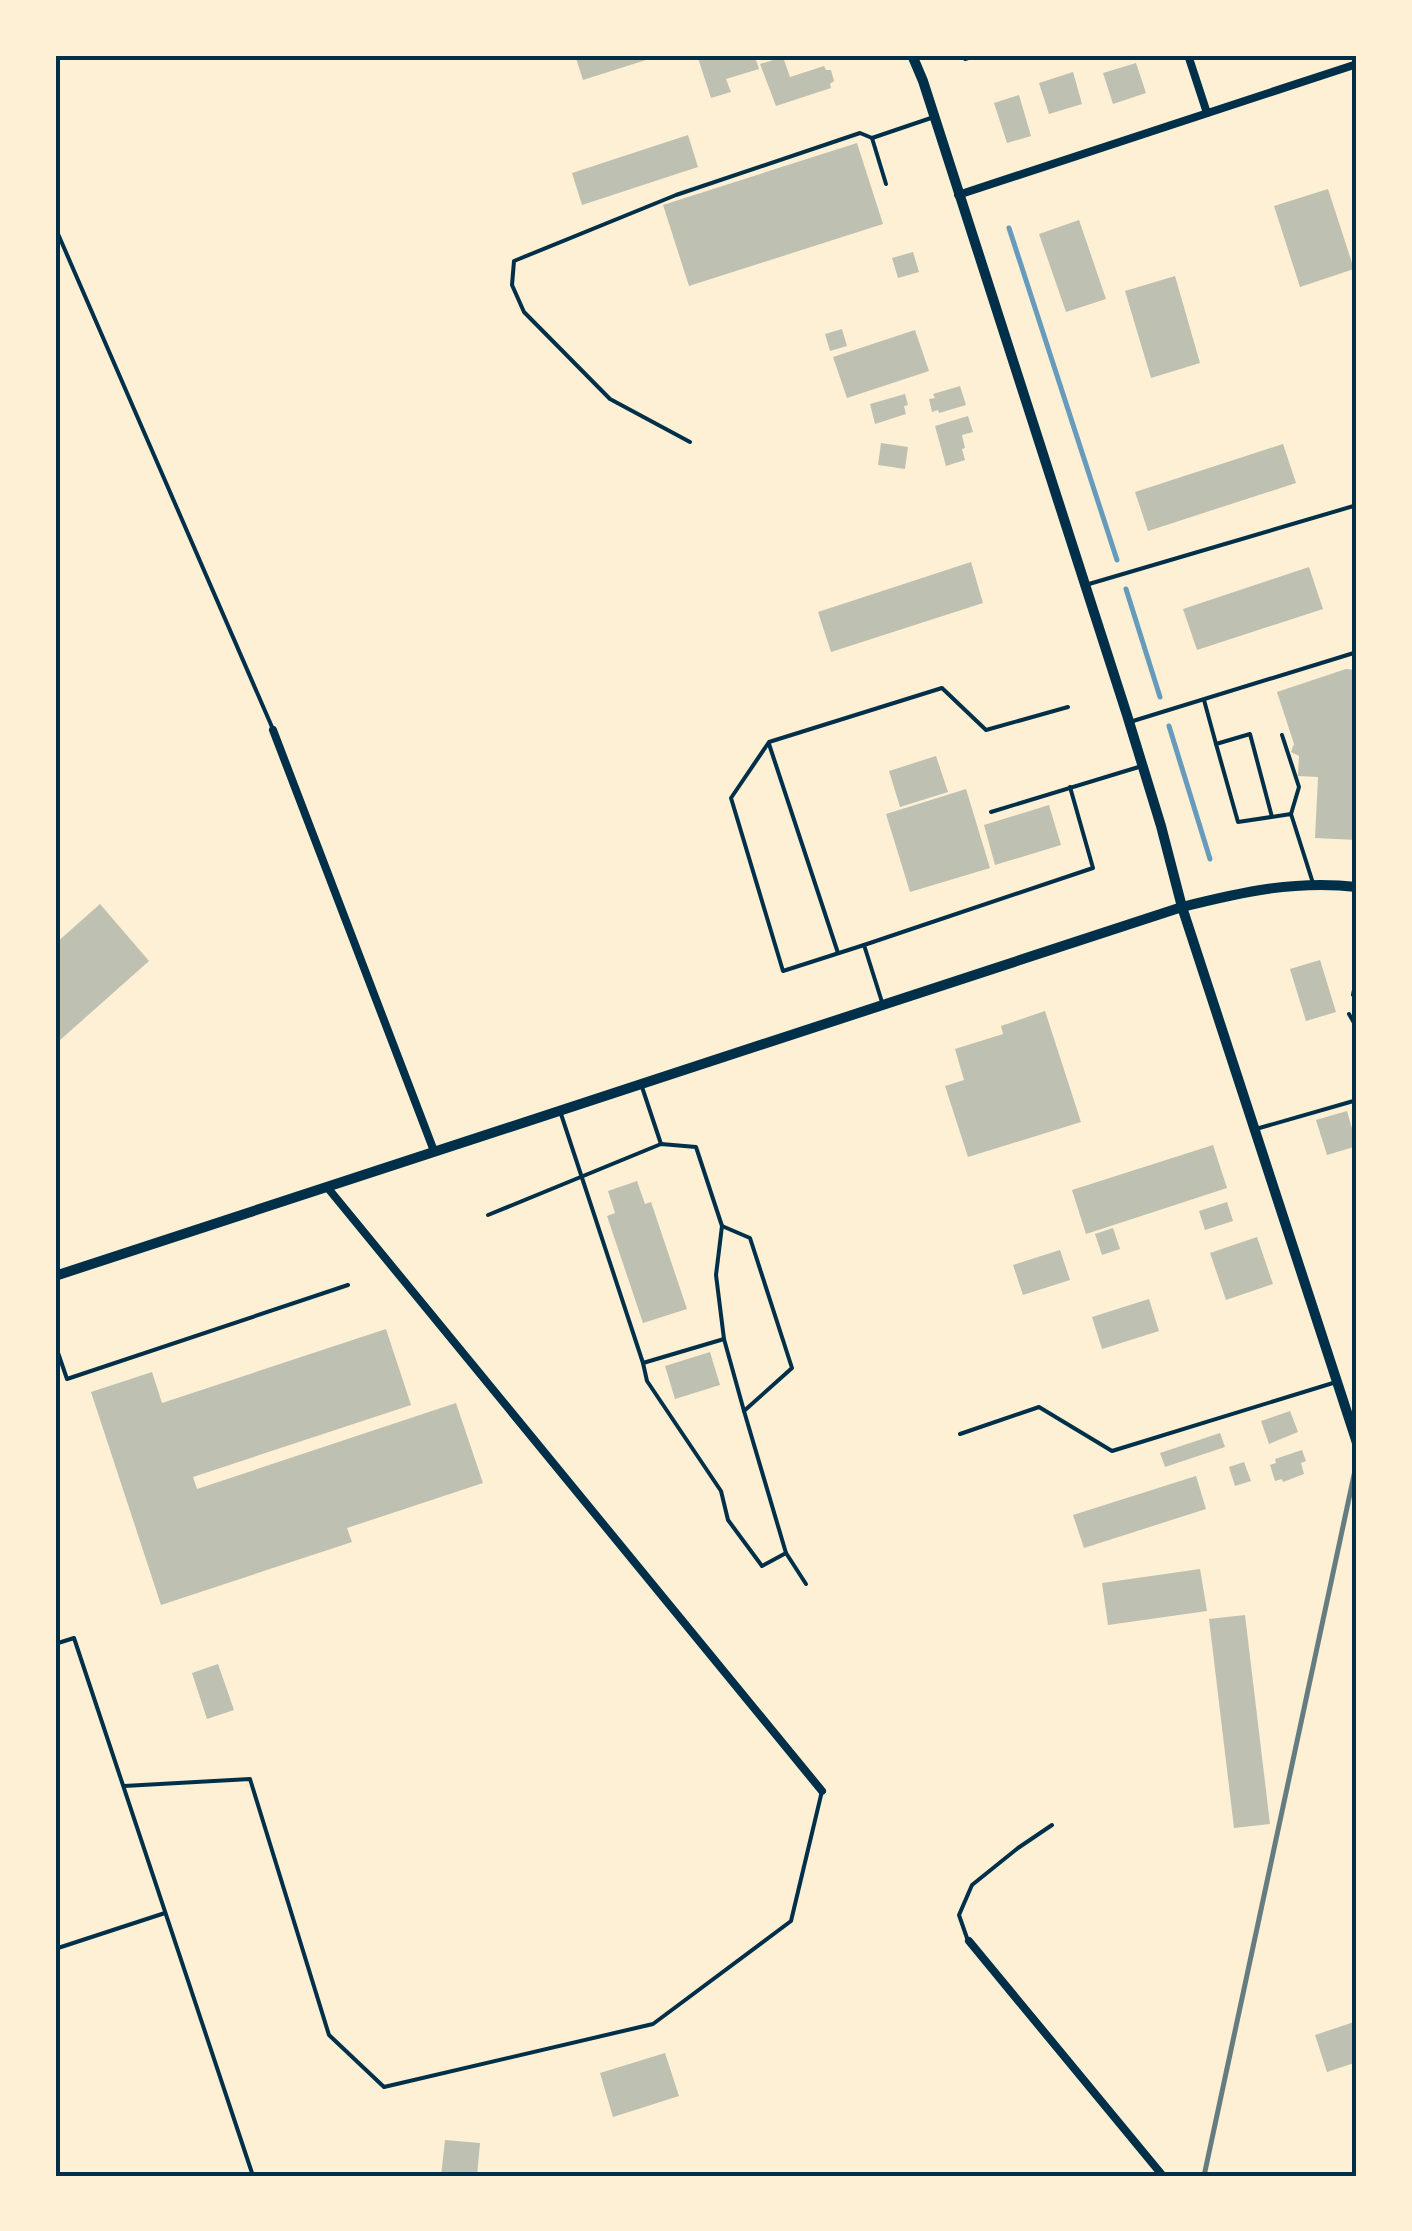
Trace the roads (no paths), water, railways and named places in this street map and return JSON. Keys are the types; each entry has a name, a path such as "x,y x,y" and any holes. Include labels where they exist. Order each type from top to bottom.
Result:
{"street":[{"path":"915,55 1129,723 1182,907 1357,1443"},
{"path":"1188,55 1207,113"},
{"path":"958,194 1357,64"},
{"path":"273,730 434,1151"},
{"path":"55,1276 1182,907 1246,890 1326,884 1357,887"},
{"path":"327,1187 822,1792"},
{"path":"968,1942 1162,2176"}],"lane":[{"path":"965,59 978,55"},
{"path":"690,442 610,399 524,312 512,285 514,261 694,190 860,133 872,138 934,117"},
{"path":"872,138 886,184"},
{"path":"55,227 273,730"},
{"path":"1084,586 1357,506"},
{"path":"1129,723 1357,652"},
{"path":"1068,707 986,730 942,688 769,742 731,798 783,972 1094,868 1070,787"},
{"path":"1204,700 1238,822 1291,814"},
{"path":"1216,744 1250,734 1272,817"},
{"path":"1282,735 1298,786 1291,814 1314,885"},
{"path":"769,742 838,954"},
{"path":"991,812 1142,766"},
{"path":"864,945 883,1005"},
{"path":"1353,995 1357,975"},
{"path":"1349,1014 1357,1028"},
{"path":"641,1084 661,1144"},
{"path":"1255,1129 1357,1100"},
{"path":"560,1110 648,1381 721,1491 728,1520 762,1566 786,1553"},
{"path":"488,1215 661,1144 696,1147 722,1226 716,1274 724,1339 786,1553 806,1584"},
{"path":"722,1226 750,1238 792,1368 744,1410"},
{"path":"55,1344 68,1379 348,1285"},
{"path":"643,1363 724,1339"},
{"path":"960,1434 1040,1407 1112,1451 1337,1382"},
{"path":"55,1644 74,1638 253,2176"},
{"path":"124,1786 250,1780 329,2035 384,2087 653,2024 791,1921 822,1792"},
{"path":"968,1942 959,1914 972,1885 1052,1825"},
{"path":"55,1949 165,1913"}],"waterway":[{"path":"1009,228 1117,560"},
{"path":"1126,589 1160,697"},
{"path":"1169,726 1210,859"}],"railway":[{"path":"1204,2176 1357,1461"}]}
